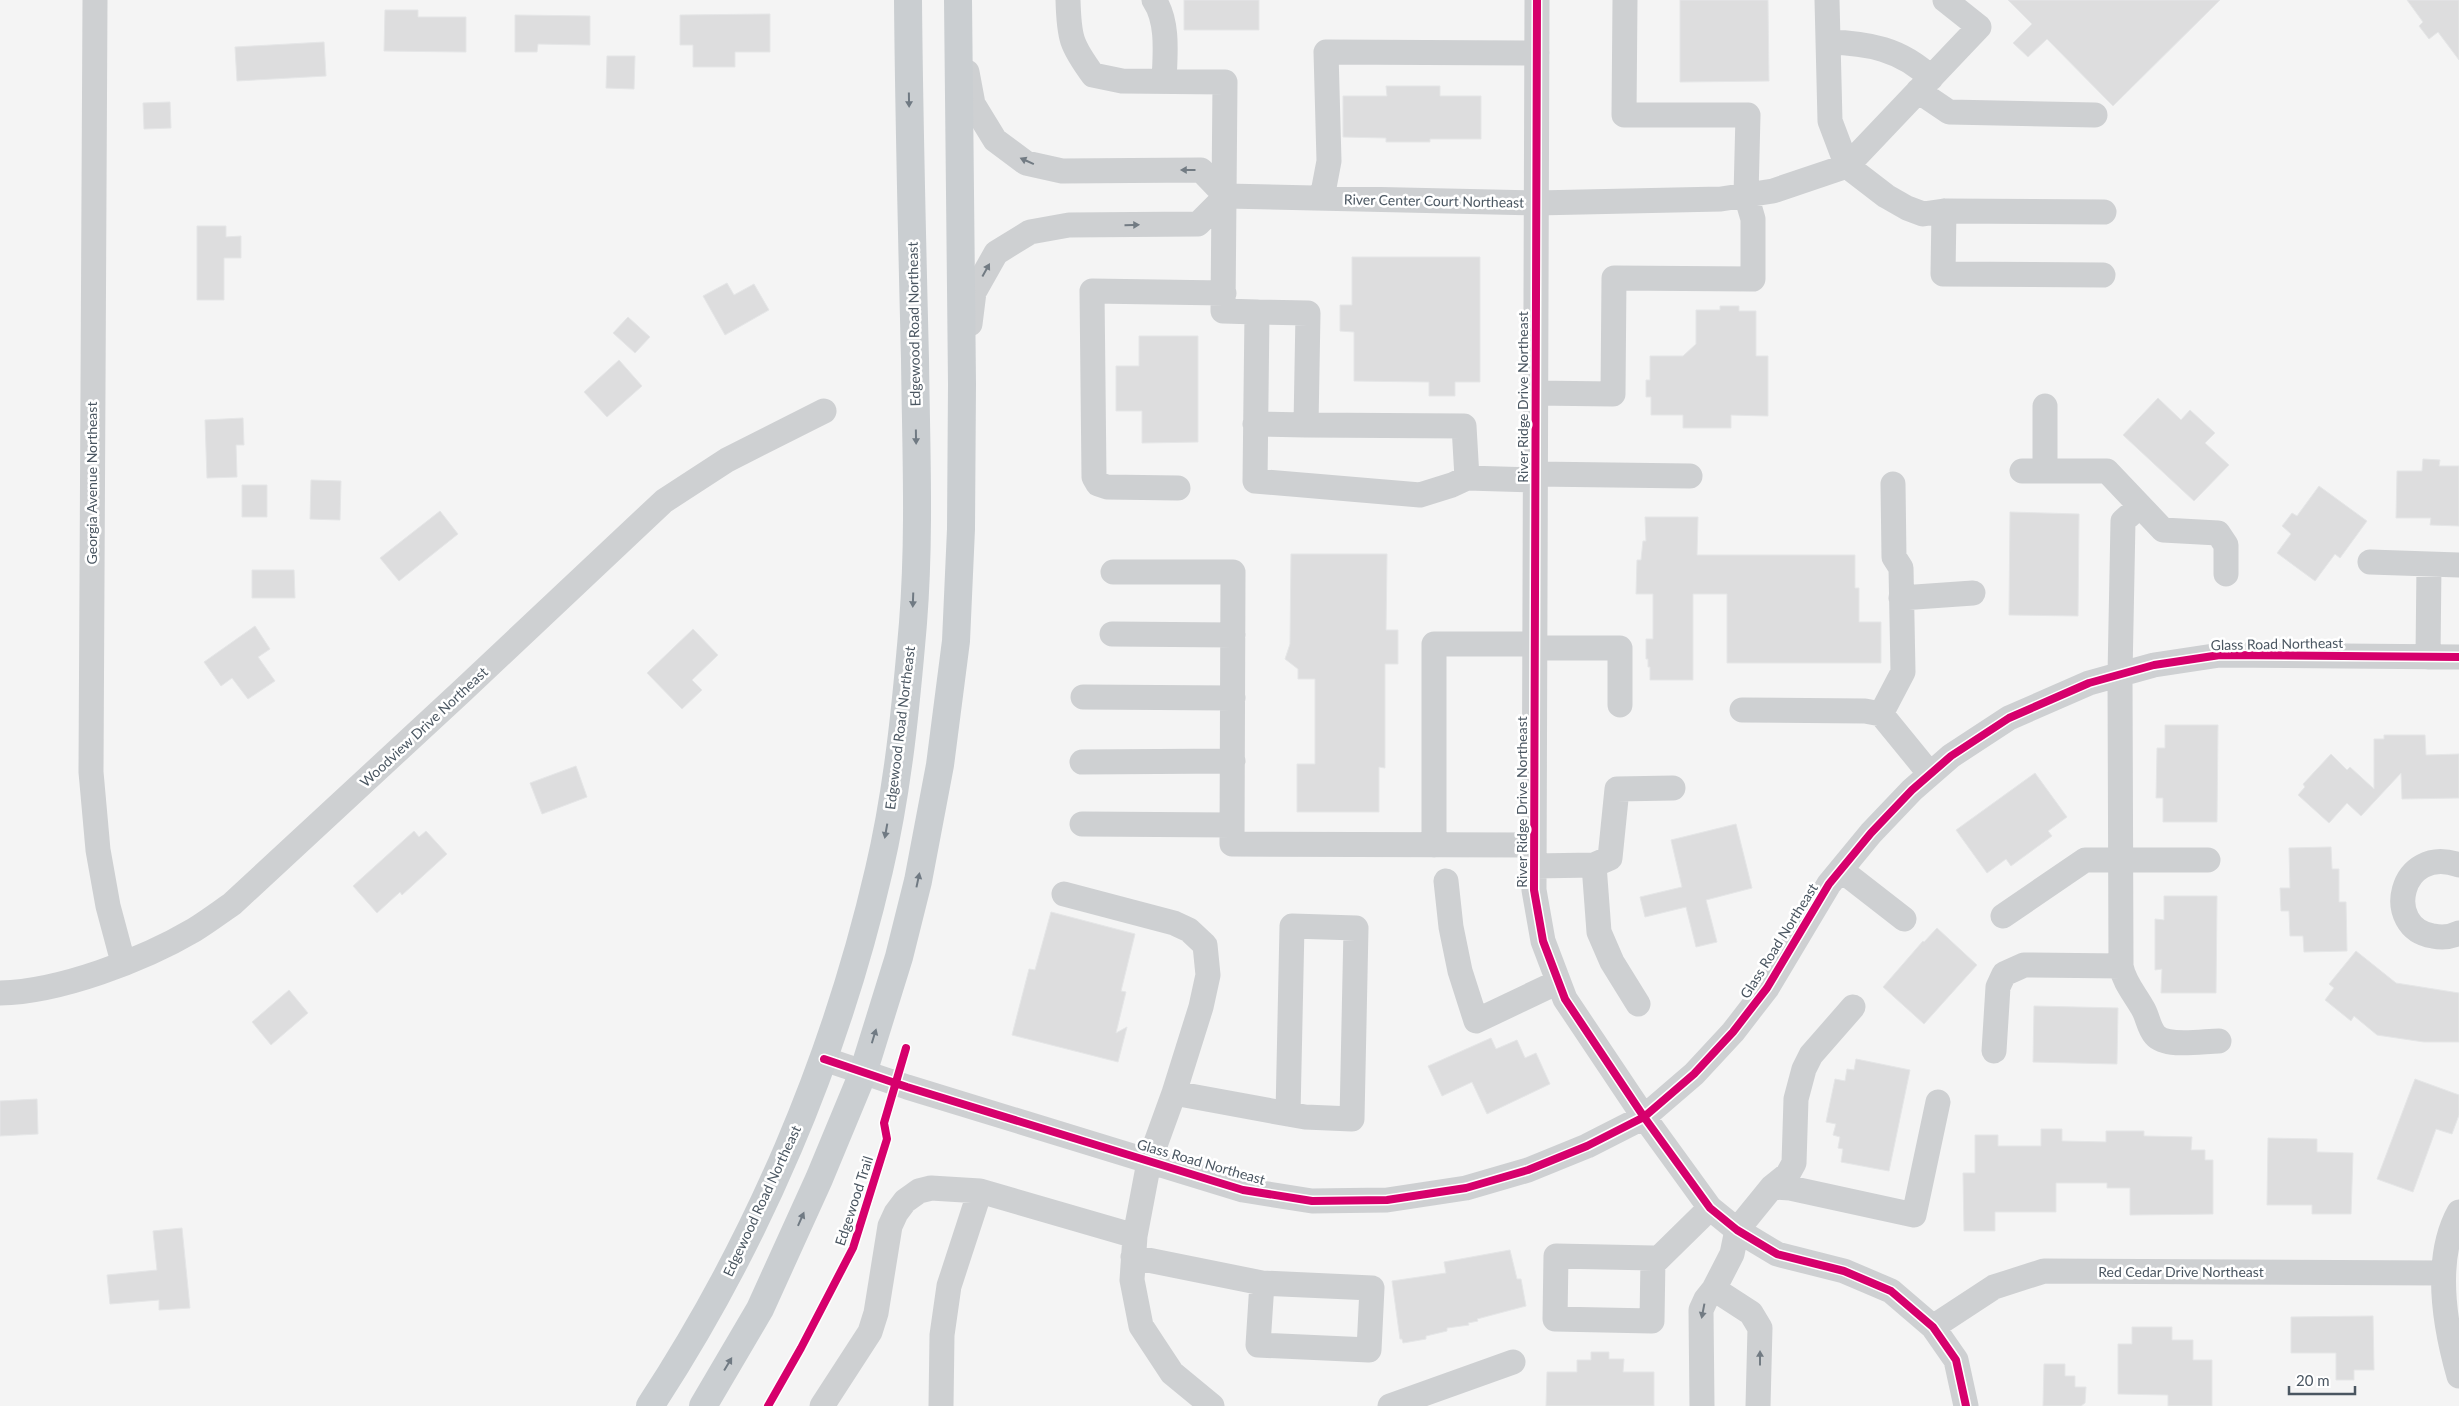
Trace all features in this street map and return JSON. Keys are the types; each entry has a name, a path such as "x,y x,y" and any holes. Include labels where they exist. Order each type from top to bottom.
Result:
{"main road":[{"name":"Edgewood Road Northeast","path":"650,1406 723,1284 780,1169 824,1059 855,962 880,868 898,766 913,620 917,476 908,0"},
{"path":"703,1406 760,1309 819,1179 863,1073 899,956 916,891 940,765 956,640 961,529 962,384 958,0"}],"street":[{"name":"Georgia Avenue Northeast","path":"95,0 90,772 98,850 108,906 124,962"},
{"path":"1068,0 1068,26 1074,50 1094,75 1122,81 1225,82 1226,196 1223,311 1308,313 1306,425"},
{"path":"1154,0 1159,8 1165,42 1164,81"},
{"name":"River Ridge Drive Northeast","path":"1536,0 1534,890 1543,942 1564,999 1644,1117 1710,1208 1736,1230 1777,1254 1844,1271 1891,1291 1933,1327 1956,1360 1966,1406"},
{"path":"1535,393 1613,394 1614,278 1753,279 1753,219 1746,195 1748,115 1624,115 1625,0"},
{"path":"1827,0 1830,121 1847,166 1886,196 1907,208 1923,214 1944,211 2104,212"},
{"path":"1847,166 1979,27 1945,0"},
{"path":"959,30 973,104 995,140 1026,162 1062,171 1201,170 1226,196"},
{"path":"1828,42 1863,44 1890,50 1908,59 1925,84 1949,112 2095,115"},
{"path":"1322,198 1330,161 1326,52 1537,53"},
{"name":"River Center Court Northeast","path":"1226,196 1536,203 1721,199 1773,191 1847,166"},
{"path":"962,384 974,292 996,252 1030,232 1069,225 1198,224 1226,196"},
{"path":"1944,211 1943,274 2102,275"},
{"path":"1178,488 1107,486 1098,484 1094,477 1092,291 1224,293"},
{"path":"1257,312 1255,481 1420,495 1452,486 1467,478 1690,476"},
{"path":"2045,406 2033,471 2108,471 2163,530 2218,533 2226,545 2226,574"},
{"name":"Woodview Drive Northeast","path":"0,993 24,992 42,988 124,962 159,948 186,934 232,904 469,686 664,501 727,460 824,411"},
{"path":"1255,424 1464,426 1467,478"},
{"path":"1882,714 1903,672 1901,568 1894,557 1893,484"},
{"path":"2140,506 2123,521 2120,675 2121,966 2123,978 2144,1010 2156,1036 2168,1042 2219,1041"},
{"path":"2370,562 2459,565"},
{"path":"2428,657 2429,564"},
{"path":"1113,572 1233,572 1232,844 1434,845 1534,855 1594,866 1610,858 1618,789 1673,788"},
{"path":"1902,598 1973,593"},
{"path":"1112,634 1233,635"},
{"path":"1434,845 1434,644 1620,648 1620,705"},
{"name":"Glass Road Northeast","path":"824,1059 863,1073 1243,1190 1312,1201 1387,1200 1466,1188 1528,1170 1587,1146 1644,1117 1694,1074 1739,1024 1767,988 1829,884 1870,833 1951,756 2009,718 2089,683 2154,665 2220,655 2459,657"},
{"path":"1083,697 1233,698"},
{"path":"1742,710 1865,711 1882,714 1930,774"},
{"path":"1082,762 1233,761"},
{"path":"1082,824 1232,825"},
{"path":"2003,916 2085,860 2208,860"},
{"path":"2459,865 2448,861 2435,861 2423,865 2409,878 2402,896 2404,909 2409,920 2418,930 2429,936 2441,938 2459,933"},
{"path":"1594,866 1600,932 1612,962 1638,1004"},
{"path":"1840,870 1904,919"},
{"path":"1446,881 1451,927 1460,971 1476,1021 1558,982"},
{"path":"1064,894 1174,923 1189,930 1205,945 1208,975 1202,1007 1149,1162 1134,1246 1132,1280 1140,1326 1172,1373 1212,1406"},
{"path":"1174,1093 1288,1114 1305,1117 1352,1118 1356,928 1292,926 1288,1114"},
{"path":"1994,1051 1998,987 2004,974 2024,966 2121,966"},
{"path":"1702,1406 1701,1310 1732,1254 1736,1230 1772,1187 1788,1174 1794,1163 1796,1099 1804,1069 1811,1055 1853,1007"},
{"path":"1772,1187 1790,1188 1914,1215 1938,1102"},
{"path":"822,1406 870,1332 876,1313 890,1226 896,1213 905,1201 919,1191 931,1188 980,1191 1134,1246 1262,1283 1372,1288 1369,1350 1258,1345 1262,1283"},
{"path":"941,1406 942,1335 949,1286 980,1191"},
{"path":"1653,1264 1653,1258 1556,1256 1554,1319 1652,1321 1653,1264 1710,1208"},
{"path":"2459,1212 2451,1226 2442,1273 2453,1354 2459,1376"},
{"name":"Red Cedar Drive Northeast","path":"1933,1327 1994,1287 2044,1271 2442,1273"},
{"path":"1714,1288 1751,1313 1760,1328 1758,1406"},
{"path":"1390,1406 1513,1362"}],"building":[{"path":"1184,0 1259,0 1259,30 1184,30"},
{"path":"1680,0 1768,0 1769,81 1680,82"},
{"path":"2008,0 2220,0 2113,106 2047,39 2028,57 2013,43 2032,24"},
{"path":"2407,0 2459,0 2459,60 2438,32 2429,39 2419,26 2423,22"},
{"path":"385,10 418,10 418,17 466,17 466,52 384,51"},
{"path":"770,14 770,52 735,52 735,67 693,67 693,45 680,45 680,15"},
{"path":"515,15 590,16 590,45 538,44 537,52 515,52"},
{"path":"324,42 326,76 237,81 235,47"},
{"path":"607,56 635,56 634,89 606,88"},
{"path":"1386,86 1440,86 1440,96 1481,96 1481,139 1430,139 1430,142 1386,142 1386,138 1343,137 1343,96 1387,96"},
{"path":"170,102 171,128 144,129 143,103"},
{"path":"197,226 226,226 226,237 241,236 241,258 224,258 224,300 197,300"},
{"path":"1352,257 1480,257 1480,382 1455,382 1455,396 1429,396 1429,382 1354,381 1354,332 1340,331 1340,305 1352,305"},
{"path":"727,283 734,295 754,284 769,310 725,335 703,296"},
{"path":"1720,306 1739,306 1739,311 1756,311 1756,356 1768,356 1768,416 1731,415 1731,428 1683,428 1683,415 1651,415 1651,397 1646,397 1646,380 1650,380 1650,356 1683,356 1696,344 1696,310 1720,310"},
{"path":"628,317 650,337 635,353 613,333"},
{"path":"1139,336 1198,336 1198,442 1142,443 1142,411 1116,411 1116,366 1139,366"},
{"path":"619,360 642,386 607,417 584,392"},
{"path":"2158,398 2181,420 2190,410 2215,433 2205,443 2229,465 2194,501 2123,435"},
{"path":"243,418 244,445 236,445 237,477 207,478 205,420"},
{"path":"2423,459 2440,460 2439,466 2459,466 2459,526 2430,525 2431,518 2396,518 2397,471 2422,471"},
{"path":"311,480 341,481 340,520 310,519"},
{"path":"242,485 267,485 267,517 242,517"},
{"path":"2319,486 2367,521 2340,558 2335,554 2315,581 2277,553 2291,534 2282,526 2292,513 2297,516"},
{"path":"440,511 458,534 399,581 380,558"},
{"path":"2010,512 2079,514 2078,616 2009,615"},
{"path":"1645,517 1698,517 1697,555 1855,555 1855,588 1859,588 1859,622 1881,622 1881,663 1727,663 1727,594 1693,594 1693,680 1650,680 1650,667 1648,667 1648,659 1646,659 1646,639 1653,639 1653,594 1636,594 1637,560 1641,560 1643,541 1646,541"},
{"path":"1291,554 1387,554 1386,630 1398,630 1398,664 1385,664 1385,768 1379,767 1379,812 1297,812 1297,764 1315,764 1315,679 1298,679 1298,669 1285,659 1290,644"},
{"path":"252,570 294,570 295,598 252,598"},
{"path":"255,626 270,649 258,657 275,681 248,699 232,678 221,686 204,662"},
{"path":"693,629 718,655 692,680 702,690 682,709 647,673"},
{"path":"2165,725 2218,725 2217,822 2163,822 2163,798 2156,798 2157,748 2165,748"},
{"path":"2384,735 2425,735 2426,755 2459,754 2459,798 2402,799 2401,773 2361,816 2347,803 2329,823 2298,795 2305,787 2303,784 2331,754 2347,770 2350,767 2374,789 2374,739 2384,739"},
{"path":"576,766 587,797 542,814 530,783"},
{"path":"2035,773 2067,817 2048,831 2052,836 2011,866 2006,859 1987,873 1956,830"},
{"path":"1736,824 1752,888 1706,900 1717,942 1696,947 1686,907 1645,917 1640,897 1682,887 1671,840"},
{"path":"414,831 419,837 426,831 447,854 402,895 400,892 377,913 353,886"},
{"path":"2331,847 2332,869 2339,869 2339,902 2346,902 2347,951 2304,952 2303,936 2290,936 2289,911 2281,911 2280,888 2290,888 2289,848"},
{"path":"2164,896 2217,896 2216,993 2161,993 2162,969 2155,970 2155,919 2164,920"},
{"path":"1051,912 1135,934 1121,991 1126,992 1116,1033 1127,1027 1118,1062 1012,1035 1029,969 1035,970"},
{"path":"1937,928 1977,965 1924,1024 1883,987 1923,941"},
{"path":"2356,951 2396,983 2459,993 2459,1042 2424,1042 2377,1035 2354,1016 2351,1021 2325,1000 2334,988 2329,984"},
{"path":"289,990 308,1013 271,1045 252,1022"},
{"path":"2034,1006 2118,1008 2117,1064 2033,1062"},
{"path":"1491,1038 1496,1049 1517,1040 1525,1058 1536,1053 1550,1084 1487,1114 1472,1082 1442,1096 1428,1066"},
{"path":"1856,1059 1910,1070 1889,1171 1841,1162 1843,1149 1838,1148 1840,1137 1833,1135 1836,1124 1826,1122 1835,1079 1845,1081 1847,1069 1854,1070"},
{"path":"2415,1079 2459,1095 2459,1115 2452,1134 2436,1129 2413,1192 2377,1179"},
{"path":"37,1099 38,1134 0,1136 0,1101"},
{"path":"2041,1129 2062,1129 2062,1141 2106,1142 2106,1131 2144,1131 2144,1136 2192,1137 2191,1150 2205,1150 2205,1160 2213,1160 2213,1214 2130,1215 2130,1188 2107,1188 2107,1183 2056,1183 2056,1212 1995,1212 1995,1231 1964,1231 1963,1173 1975,1173 1975,1135 1998,1135 1998,1146 2041,1146"},
{"path":"2268,1138 2317,1139 2317,1152 2353,1153 2351,1214 2312,1214 2312,1205 2267,1205"},
{"path":"182,1228 190,1308 159,1310 159,1300 110,1304 107,1275 157,1270 153,1231"},
{"path":"1510,1250 1517,1279 1521,1279 1526,1306 1477,1319 1478,1321 1468,1323 1469,1325 1447,1328 1447,1331 1426,1336 1426,1339 1403,1343 1402,1339 1400,1339 1392,1281 1446,1273 1444,1262"},
{"path":"2373,1316 2374,1370 2354,1370 2354,1380 2336,1380 2336,1353 2291,1353 2291,1317"},
{"path":"2132,1327 2172,1327 2172,1340 2193,1340 2193,1360 2212,1360 2212,1406 2168,1406 2168,1395 2118,1394 2118,1344 2132,1344"},
{"path":"1591,1352 1609,1352 1609,1359 1624,1359 1623,1372 1654,1372 1654,1406 1546,1406 1547,1372 1577,1372 1577,1360 1591,1360"},
{"path":"2044,1364 2065,1364 2065,1376 2075,1376 2075,1387 2086,1387 2085,1403 2081,1406 2043,1406"}],"cycle path":[{"path":"1537,0 1534,890 1543,941 1565,999 1644,1117 1710,1208 1737,1230 1777,1254 1844,1271 1891,1291 1933,1327 1956,1360 1966,1406"},
{"path":"824,1059 907,1087 1243,1190 1312,1201 1387,1200 1466,1188 1528,1170 1587,1146 1644,1117 1694,1074 1733,1032 1767,988 1829,884 1871,833 1912,790 1951,756 2009,718 2089,683 2154,665 2220,655 2459,657"},
{"name":"Edgewood Trail","path":"768,1406 801,1348 853,1248 887,1139 884,1123 906,1048"}]}
